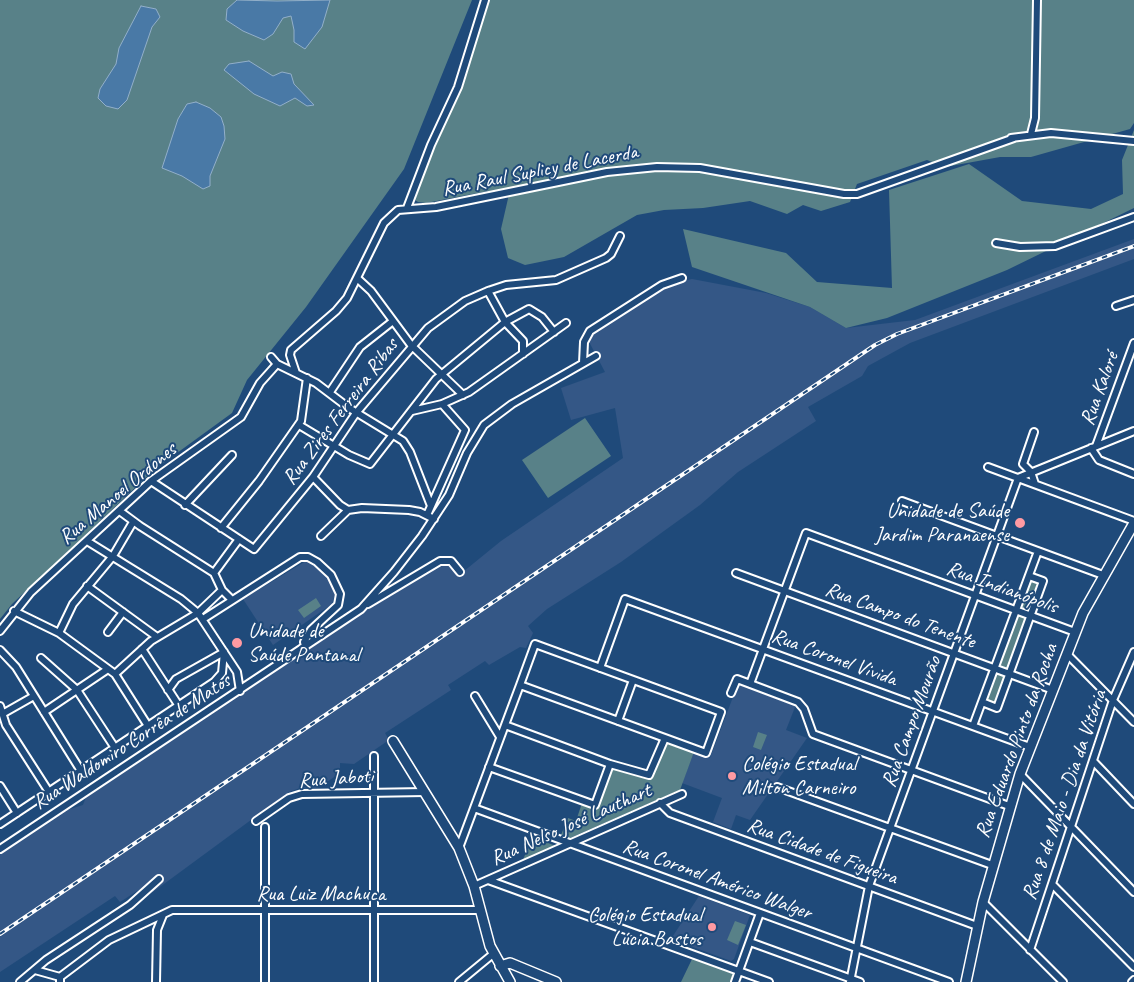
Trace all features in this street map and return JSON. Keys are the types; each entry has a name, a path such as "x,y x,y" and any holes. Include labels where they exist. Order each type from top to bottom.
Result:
{"main road":[{"name":"Rua Eduardo Pinto da Rocha","path":"966,982 982,902 1020,774 1075,632 1103,575 1134,522"},
{"path":"393,741 459,848 474,886 494,954 510,982"},
{"path":"500,966 510,963 556,982"}],"street":[{"path":"296,373 290,356 291,350 336,311 347,298 384,223 392,213 407,208 431,145 458,86 486,0"},
{"path":"1031,134 1036,118 1037,0"},
{"path":"1036,118 1042,133"},
{"name":"Rua Raul Suplicy de Lacerda","path":"407,208 436,207 590,175 657,167 700,168 827,190 836,189 850,194 868,191 1014,138 1031,134 1042,133 1054,137 1063,135 1134,141"},
{"path":"996,243 1026,247 1064,244 1134,217"},
{"name":"Rua Zires Ferreira Ribas","path":"239,539 254,549 313,477 356,412 411,345 428,328 465,301 488,291 506,286 539,284 562,278 611,254 620,236"},
{"path":"583,363 584,342 590,331 662,285 682,278"},
{"path":"358,279 372,291 411,345 463,394"},
{"path":"488,291 505,322 523,341 523,354"},
{"path":"1116,306 1134,300"},
{"path":"299,425 334,446 370,464 442,373 505,322 529,309 542,317 554,332"},
{"path":"330,392 360,347 393,321"},
{"path":"412,411 442,404 463,394 566,323"},
{"name":"Rua Kaloré","path":"1094,447 1134,343"},
{"name":"Rua Waldomiro Corrêa de Matos","path":"0,849 361,609 403,561 434,519 449,495 469,448 484,425 505,408 596,356"},
{"path":"271,357 277,364 307,378 330,392 356,412 393,435 408,448 431,506"},
{"name":"Rua Manoel Ordones","path":"0,631 14,611 59,566 121,512 151,481 241,417 260,382 277,364"},
{"path":"221,528 259,481 299,425 304,412 307,378"},
{"path":"427,515 465,430 442,404"},
{"path":"1018,478 1134,431"},
{"path":"1034,432 1024,461 1025,467 1031,472 1035,484"},
{"path":"1094,447 1099,460 1134,474"},
{"path":"185,505 232,456"},
{"path":"988,467 1134,522"},
{"path":"313,477 340,505 348,510"},
{"name":"Rua Campo Mourão","path":"851,980 869,886 1018,478"},
{"path":"151,481 239,539 214,573"},
{"path":"902,501 1103,575"},
{"path":"321,536 348,510 362,508 409,510 434,519"},
{"path":"121,512 133,522 214,573 222,590 232,600"},
{"path":"60,633 74,604 113,556 133,522"},
{"name":"Rua Indianópolis","path":"784,591 806,533 1075,632"},
{"path":"87,541 113,556 198,613 237,672 240,691"},
{"path":"973,726 1038,551"},
{"path":"203,619 300,558 312,558 331,576 340,594 334,609 315,625 308,634 304,642 305,647"},
{"path":"361,609 440,561 451,561 460,572"},
{"name":"Rua Campo do Tenente","path":"736,573 1053,690"},
{"path":"982,702 997,708 1043,581 1029,576"},
{"path":"87,586 157,637"},
{"path":"115,674 157,637 198,613 222,590"},
{"path":"750,684 784,591"},
{"name":"Rua Coronel Vivida","path":"600,668 625,599 1030,747"},
{"path":"14,611 60,633 115,674 148,726"},
{"path":"108,632 123,612"},
{"path":"459,848 535,644 721,712 706,753 520,685"},
{"path":"142,649 179,706"},
{"path":"0,650 16,667 81,771"},
{"path":"168,690 176,679 224,652"},
{"path":"0,824 218,679 222,672 224,652"},
{"name":"Rua 8 de Maio - Dia da Vitória","path":"1030,950 1113,700 1134,652"},
{"path":"1067,654 1134,722"},
{"path":"40,658 77,690 115,748"},
{"path":"44,712 108,669"},
{"path":"732,693 737,679 800,703 814,734 1009,806"},
{"path":"618,721 633,680"},
{"path":"4,713 34,696"},
{"path":"475,696 500,737"},
{"path":"0,706 4,713 6,725 49,792"},
{"path":"505,725 610,764 649,775 665,738"},
{"path":"374,756 374,982"},
{"path":"1093,761 1134,804"},
{"path":"489,767 595,805 610,764"},
{"path":"1020,774 1134,892"},
{"path":"0,786 17,813"},
{"path":"777,787 992,865"},
{"name":"Rua Jaboti","path":"256,821 289,798 302,794 425,792"},
{"name":"Rua Nelso José Lauthart","path":"474,886 682,794"},
{"name":"Rua Cidade de Figueira","path":"660,803 670,813 977,926"},
{"name":"Rua Coronel Américo Walger","path":"474,808 949,982"},
{"path":"265,827 265,982"},
{"path":"20,982 130,905 159,879"},
{"path":"488,880 769,982"},
{"path":"1052,884 1134,966"},
{"path":"982,902 1063,982"},
{"name":"Rua Luiz Machuca","path":"60,980 109,940 163,914 176,910 481,910"},
{"path":"735,982 760,913"},
{"path":"156,982 157,930 163,914"},
{"path":"750,942 860,982"},
{"path":"459,982 494,954"},
{"path":"35,970 60,980"},
{"path":"1052,982 1053,972"}],"shaded area":[{"path":"237,0 330,0 322,27 305,49 294,42 291,16 283,18 273,34 264,40 243,31 226,20 227,9"},
{"path":"141,6 156,9 160,17 152,27 127,100 118,109 106,106 98,98 100,89 116,64 119,48"},
{"path":"249,61 273,76 282,72 291,74 294,84 314,105 307,106 295,98 280,106 254,94 224,70 229,64"},
{"path":"196,102 210,108 221,117 224,126 225,139 210,176 210,186 203,189 182,176 162,168 178,119 187,104"},
{"path":"1134,239 1134,259 910,343 868,366 862,376 808,407 816,421 738,472 700,505 621,562 547,609 528,626 533,633 526,648 520,647 489,665 485,661 448,685 451,690 385,733 389,740 354,764 340,763 340,773 318,788 300,788 289,792 153,892 148,884 120,902 115,896 0,972 0,854 61,812 83,805 86,797 413,579 443,562 449,565 458,576 501,541 623,458 615,408 571,420 561,388 605,372 587,338 666,285 692,279 766,293 810,307 846,328 915,320"},
{"path":"306,561 322,571 333,584 335,594 332,604 273,645 243,599"},
{"name":"Colégio Estadual Milton Carneiro","path":"739,681 797,702 786,730 807,738 750,820 736,815 731,829 713,822 722,798 682,783 694,752 710,758"},
{"name":"Colégio Estadual Lúcia Bastos","path":"699,896 750,915 734,959 731,961 671,939"}],"green space":[{"path":"0,0 472,0 404,169 306,307 247,380 232,413 155,469 12,604 0,619"},
{"path":"488,0 1134,0 1134,123 1130,129 1031,157 1000,157 945,167 927,160 857,184 850,202 821,211 803,205 787,214 750,201 703,208 664,210 637,215 564,257 525,265 508,258 501,229 510,190 488,191 426,203 415,200 430,154 455,101 472,55"},
{"path":"1134,130 1134,208 1007,270 887,318 846,328 810,307 692,267 683,229 786,253 817,282 892,288 889,190 969,164 1022,201 1091,209 1123,194 1122,160"},
{"path":"585,418 611,456 548,498 522,460"},
{"path":"1031,578 1040,581 1029,611 1020,607"},
{"path":"316,598 321,606 304,618 298,610"},
{"path":"1017,614 1027,617 1008,669 998,665"},
{"path":"996,672 1005,675 995,704 986,701"},
{"path":"758,732 767,735 761,750 753,747"},
{"path":"667,743 694,752 680,790 570,838 561,835 568,818 576,821 582,803 597,808 612,768 650,778"},
{"path":"532,837 556,846 523,860"},
{"path":"735,921 746,925 738,945 727,940"},
{"path":"693,957 735,972 731,982 681,982"}],"railway":[{"path":"0,934 875,345 897,334 1134,246"}],"place":[{"name":"Unidade de Saúde Jardim Paranaense","path":"1020,523"},
{"name":"Unidade de Saúde Pantanal","path":"237,643"},
{"name":"Colégio Estadual Milton Carneiro","path":"732,776"},
{"name":"Colégio Estadual Lúcia Bastos","path":"712,927"}]}
